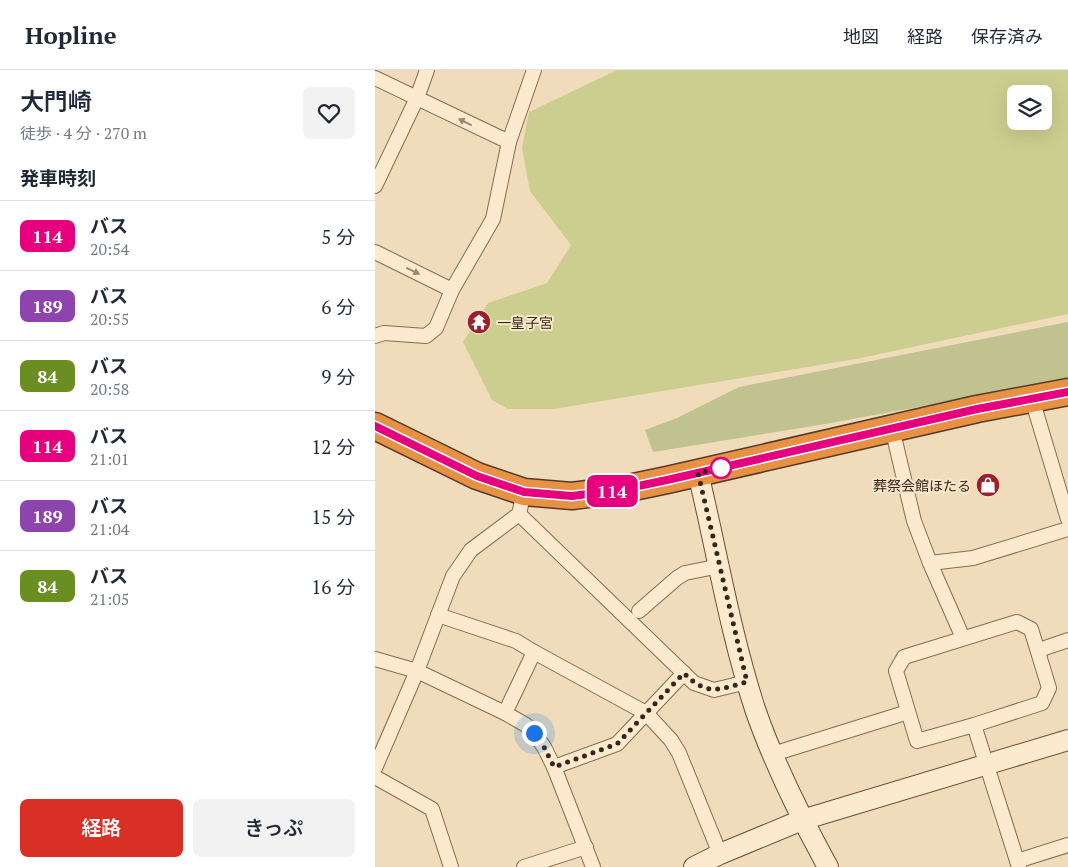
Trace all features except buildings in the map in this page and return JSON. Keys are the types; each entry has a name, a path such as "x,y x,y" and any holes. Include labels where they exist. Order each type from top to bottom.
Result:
{"highway":[{"path":"375,426 477,476 522,503 619,490 891,428 1068,392"}],"street":[{"path":"375,186 417,98 427,70"},
{"path":"375,336 384,333 426,336 436,328 452,290 493,219 509,142 534,70"},
{"path":"375,78 509,142"},
{"path":"375,252 452,290"},
{"path":"1032,399 1066,502 1068,519"},
{"path":"891,428 914,521 963,638"},
{"path":"698,473 747,682 773,754 803,820 828,867"},
{"path":"375,768 417,670 453,576 471,550 522,503 693,683 714,690 747,682"},
{"path":"930,563 973,558 1068,529"},
{"path":"639,611 685,573 720,566"},
{"path":"438,615 516,641 647,713 671,740 679,753 720,854"},
{"path":"1017,622 1031,629 1039,650 1049,688 1042,703 917,741 896,671 904,657 963,638 1017,622"},
{"path":"1039,650 1068,640"},
{"path":"505,713 534,652"},
{"path":"375,659 417,670 526,725 544,747 554,767 593,867"},
{"path":"554,767 617,744 684,673"},
{"path":"773,754 908,712"},
{"path":"974,725 1018,864 1068,846"},
{"path":"694,867 720,854 803,820 1068,740"},
{"path":"375,777 432,809 451,867"},
{"path":"524,867 585,847"}],"green space":[{"path":"617,70 1068,70 1068,314 856,359 554,409 508,409 492,400 463,342 488,303 547,283 571,245 530,191 522,148 529,112"},
{"path":"1068,322 1068,380 825,424 653,452 645,430 677,418 739,387"}],"bus line":[{"name":"114","path":"375,426 494,483 524,492 572,496 619,490 667,480 977,409 1068,392"}],"place":[{"name":"一皇子宮","path":"479,322"},
{"name":"葬祭会館ほたる","path":"988,485"}],"route":[{"path":"534,733 544,747 554,767 617,744 684,673 693,683 714,690 747,682 698,473 721,468"}]}
